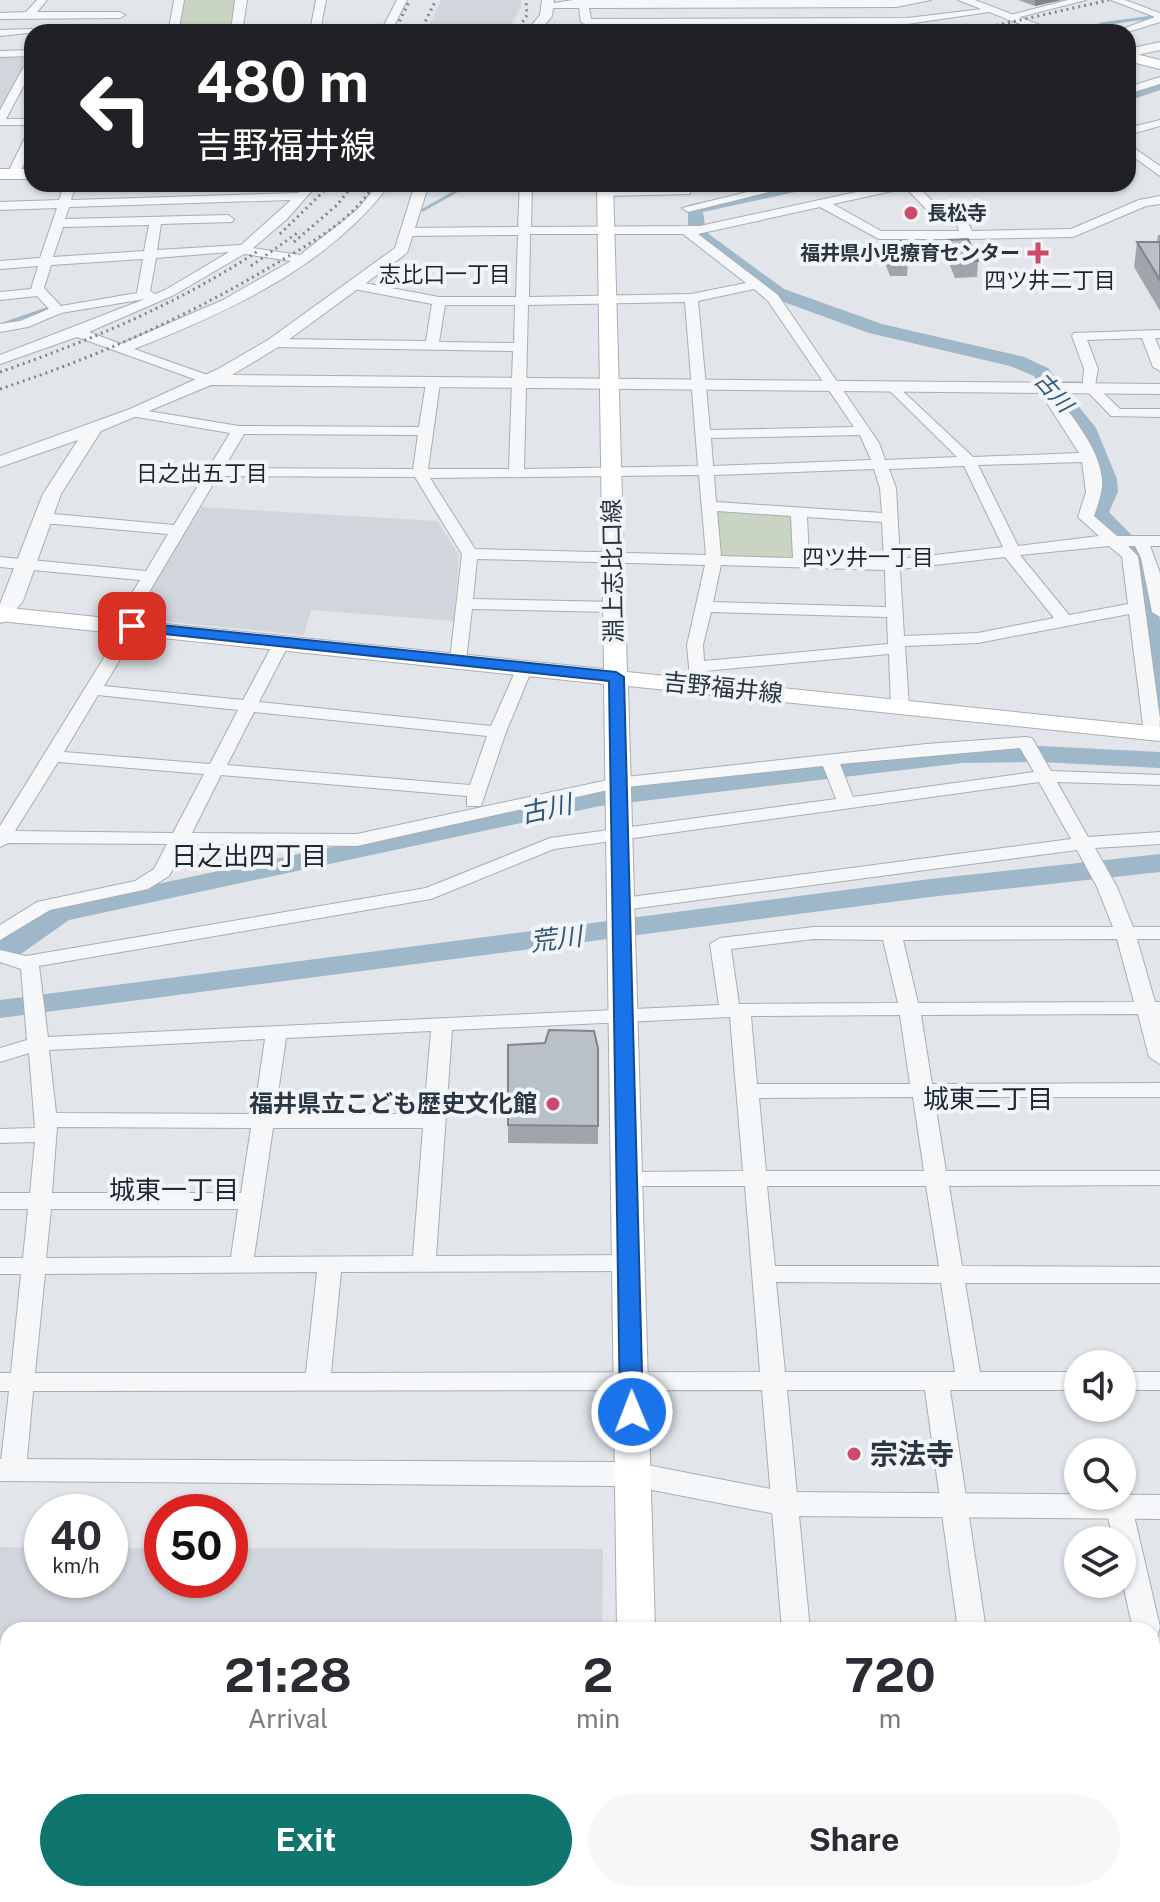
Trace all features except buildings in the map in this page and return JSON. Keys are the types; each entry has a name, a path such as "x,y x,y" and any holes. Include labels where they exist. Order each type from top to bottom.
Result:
{"main road":[{"path":"1136,57 1160,65"},
{"name":"淵上志比口線","path":"605,192 629,1179 636,1622"},
{"name":"吉野福井線","path":"1,615 616,677 696,676 900,706 1156,734"}],"street":[{"path":"29,15 42,0"},
{"path":"72,24 83,0"},
{"path":"117,24 124,0"},
{"path":"174,24 179,0"},
{"path":"238,24 241,0"},
{"path":"317,24 321,0"},
{"path":"390,24 402,0"},
{"path":"540,24 547,2 926,0"},
{"path":"964,0 1029,24"},
{"path":"1008,17 1081,0"},
{"path":"1116,0 1159,16"},
{"path":"581,2 586,22 596,24"},
{"path":"713,2 717,24"},
{"path":"843,2 850,24"},
{"path":"654,3 654,22"},
{"path":"879,24 991,11"},
{"path":"0,16 120,15"},
{"path":"1136,25 1159,16"},
{"path":"636,24 680,24"},
{"path":"0,33 24,32"},
{"path":"1136,52 1160,46"},
{"path":"0,54 24,53"},
{"path":"24,78 0,121 24,122"},
{"path":"1136,89 1157,83"},
{"path":"1136,130 1160,123"},
{"path":"6,174 24,148"},
{"path":"1136,154 1160,172"},
{"path":"1136,162 1160,160"},
{"path":"58,310 37,288 67,192"},
{"path":"0,206 217,192"},
{"path":"231,192 227,232 254,239"},
{"path":"245,192 303,196"},
{"path":"0,360 78,333 240,249 306,192"},
{"path":"121,349 210,312 299,259 356,217 377,192"},
{"path":"0,462 136,413 208,380 274,343 402,250 419,192"},
{"path":"516,474 526,192"},
{"path":"686,192 689,231 773,298 863,431 881,465 888,488 900,706"},
{"path":"688,208 759,192"},
{"path":"846,192 854,196"},
{"path":"406,232 689,231 872,192"},
{"path":"917,192 930,206 961,220 967,235"},
{"path":"821,203 879,235 967,235 1073,233 1143,203 1160,200"},
{"path":"57,223 228,219"},
{"path":"150,297 150,255 156,220"},
{"path":"0,265 240,249 299,259"},
{"path":"354,285 439,301 691,298 755,285"},
{"path":"0,296 40,292"},
{"path":"0,328 23,324 58,310 150,297"},
{"path":"691,298 714,561 695,645 696,676 896,644 978,638 1138,607"},
{"path":"432,346 439,301"},
{"path":"78,333 208,380 1160,389"},
{"path":"1090,389 1091,369 1079,336 1153,334 1159,361"},
{"path":"274,343 521,347"},
{"path":"433,383 420,473 470,554 458,660"},
{"path":"894,387 969,461 1011,552 1065,621"},
{"path":"1045,389 1075,430 1087,457 1095,491 1086,517 1130,556 1138,607 1152,639 1156,734"},
{"path":"1090,389 1116,413 1160,413"},
{"path":"136,413 239,430 424,431"},
{"path":"1,615 13,601 52,494 94,429"},
{"path":"1,838 95,690 150,576 239,430"},
{"path":"703,434 863,431"},
{"path":"212,472 611,474 1087,457"},
{"path":"709,506 890,518"},
{"path":"799,513 801,563"},
{"path":"43,518 177,530"},
{"path":"470,554 892,565 1114,540 1160,541"},
{"path":"1140,541 1158,588 1160,612"},
{"path":"0,562 150,576"},
{"path":"464,604 614,607"},
{"path":"704,607 895,612"},
{"path":"0,934 44,906 143,891 162,872 282,642"},
{"path":"473,813 476,791 497,732 525,667"},
{"path":"95,690 497,732"},
{"path":"1040,721 1030,748 1107,887 1153,1008 1160,1057"},
{"path":"1,838 357,840 473,813 618,791 831,765 1030,748"},
{"path":"52,756 476,791"},
{"path":"831,765 847,804"},
{"path":"1064,1507 786,1504 633,1475 6,1470 12,1382 34,1266 47,1128 37,1032 18,964 431,893 550,844 1045,776 1160,780"},
{"path":"623,904 1083,843 1160,838"},
{"path":"795,1622 748,1091 720,944 814,933 1160,933"},
{"path":"892,934 909,1008 969,1381"},
{"path":"0,1055 37,1032 277,1032 735,1010 1153,1008"},
{"path":"424,1264 442,1024"},
{"path":"241,1265 277,1032"},
{"path":"748,1091 1160,1090"},
{"path":"0,1136 47,1128 263,1121 434,1121"},
{"path":"629,1179 1160,1178"},
{"path":"0,1201 251,1201"},
{"path":"0,1266 629,1263"},
{"path":"318,1380 330,1264"},
{"path":"765,1274 1160,1275"},
{"path":"936,1381 971,1622"},
{"path":"12,1382 1064,1381"},
{"path":"1136,1381 1160,1381"},
{"path":"1136,1507 1160,1507"},
{"path":"1120,1510 1145,1622"}],"shaded area":[{"path":"441,0 521,0 521,7 511,24 430,24"},
{"path":"0,54 24,54 24,68 0,112"},
{"path":"201,507 437,521 459,555 454,621 311,610 304,635 139,619 134,615"},
{"path":"0,1547 24,1548 24,1598 128,1598 128,1548 144,1548 144,1598 248,1598 248,1548 603,1549 602,1622 0,1622"}],"green space":[{"path":"179,0 241,0 238,24 174,24"},
{"path":"709,506 799,513 801,563 714,561"}],"waterway":[{"path":"1101,24 1160,16"},
{"name":"古川","path":"1136,93 1160,84"},
{"path":"423,210 455,192"},
{"name":"古川","path":"772,192 694,209 697,234 777,293 876,329 1017,361 1041,372 1085,428 1106,479 1107,492 1097,513 1138,554 1160,705"},
{"path":"0,325 49,308"},
{"path":"1051,383 1087,383"},
{"name":"古川","path":"0,955 59,913 600,798 962,755 1040,754 1160,760"},
{"name":"荒川","path":"0,1009 930,888 1160,863"}],"railway":[{"path":"398,24 410,0"},
{"path":"424,24 436,0"},
{"path":"521,24 527,15 526,0"},
{"path":"1002,24 1109,0"},
{"path":"280,234 323,192"},
{"path":"294,242 348,192"},
{"path":"0,389 142,334 210,301 305,247 355,209 369,192"},
{"path":"251,266 300,231"},
{"path":"0,372 67,347 165,304 258,251"}],"place":[{"name":"長松寺","path":"911,213"},
{"name":"福井県小児療育センター","path":"1038,253"},
{"name":"福井県立こども歴史文化館","path":"553,1104"},
{"name":"宗法寺","path":"854,1454"}],"district":[{"name":"志比口一丁目","path":"445,274"},
{"name":"四ツ井二丁目","path":"1050,280"},
{"name":"日之出五丁目","path":"202,473"},
{"name":"四ツ井一丁目","path":"868,557"},
{"name":"日之出四丁目","path":"249,856"},
{"name":"城東二丁目","path":"988,1099"},
{"name":"城東一丁目","path":"174,1190"}],"route":[{"path":"132,626 616,677 632,1412"}]}
